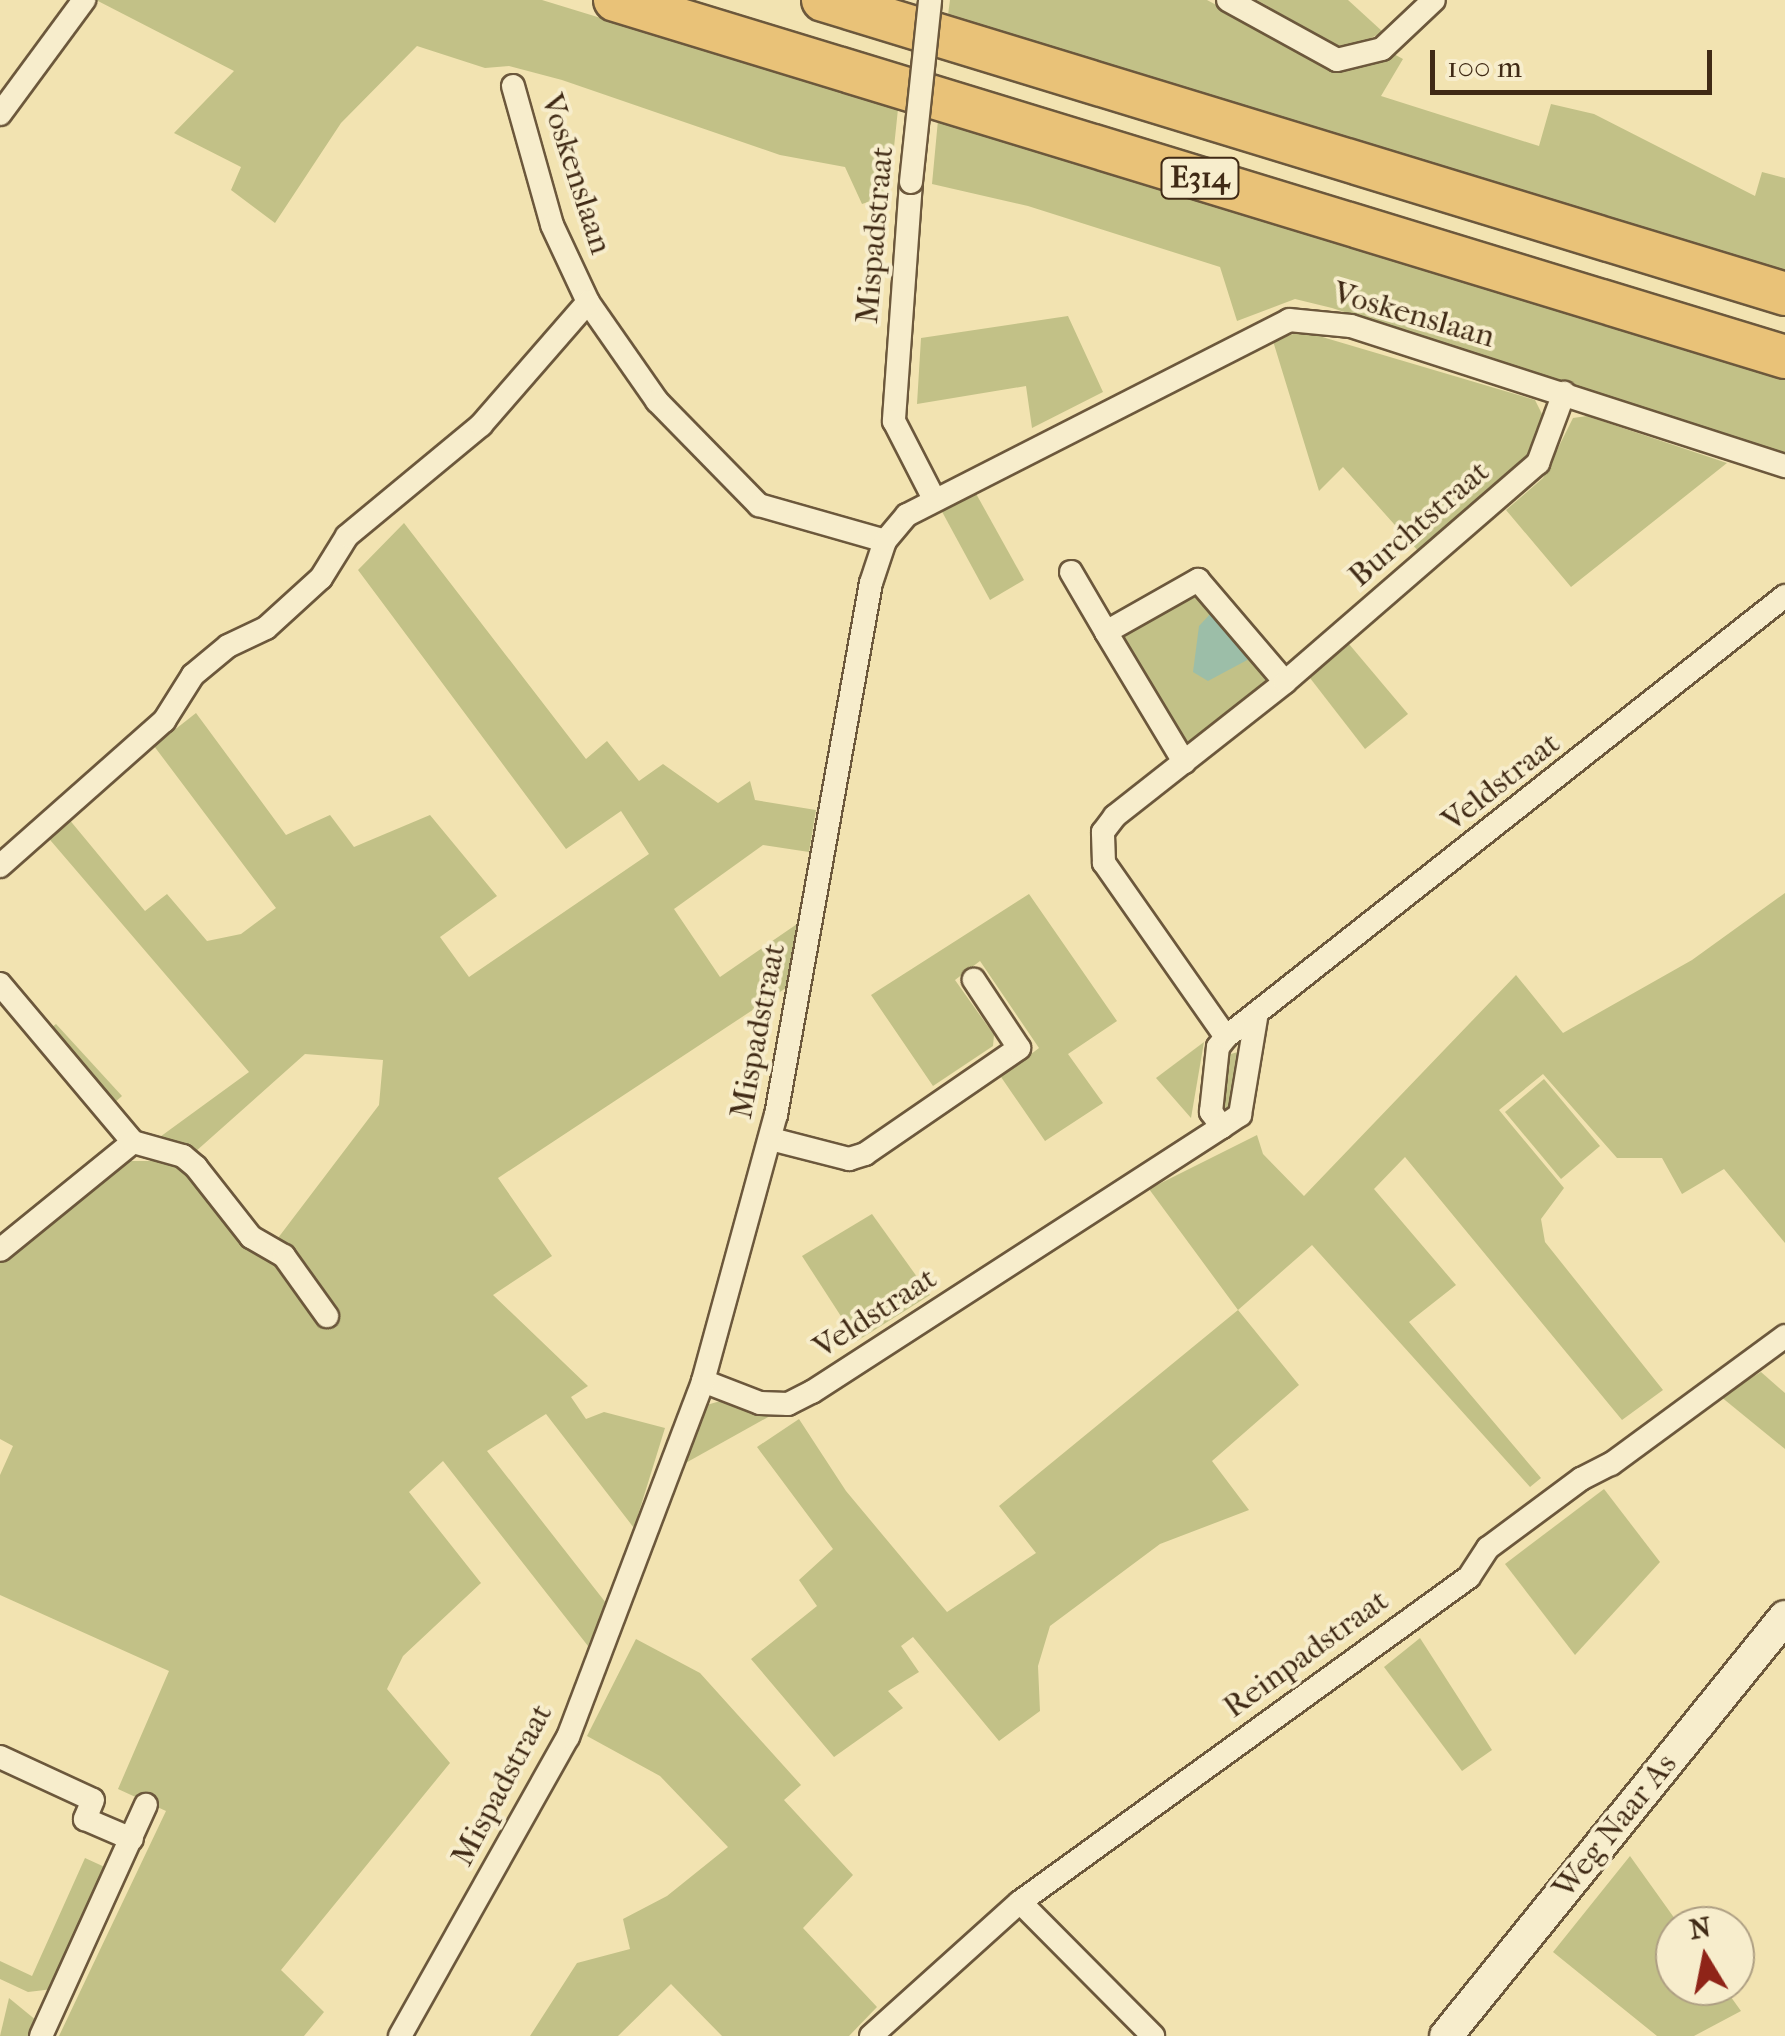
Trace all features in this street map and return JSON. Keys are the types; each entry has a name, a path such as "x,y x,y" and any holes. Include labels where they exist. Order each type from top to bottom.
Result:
{"highway":[{"name":"E314","path":"615,0 1785,357"},
{"name":"E314","path":"824,0 1785,294"}],"main road":[{"name":"Weg Naar As","path":"1446,2036 1782,1626"}],"street":[{"path":"0,114 84,0"},
{"name":"Mispadstraat","path":"930,0 911,182 894,421 933,497"},
{"path":"1228,0 1338,60 1382,49 1434,0"},
{"name":"Voskenslaan","path":"513,86 552,225 588,302 657,401 760,505 884,541"},
{"path":"0,866 164,721 193,675 228,646 266,628 321,578 347,536 481,425 588,302"},
{"name":"Voskenslaan","path":"933,497 1280,321 1351,326 1785,466"},
{"name":"Burchtstraat","path":"1226,1037 1104,863 1102,848 1115,816 1285,682 1538,464 1564,394"},
{"path":"884,541 933,497"},
{"name":"Mispadstraat","path":"400,2036 568,1737 703,1380 771,1139 871,584 884,541"},
{"path":"1070,572 1184,762"},
{"path":"1106,632 1198,580 1285,682"},
{"name":"Veldstraat","path":"1226,1037 1256,1018 1785,596"},
{"path":"771,1139 850,1160 865,1154 1020,1048 974,980"},
{"path":"0,984 132,1133 133,1142"},
{"name":"Veldstraat","path":"703,1380 760,1403 788,1404 1222,1127 1240,1115 1256,1018"},
{"path":"1222,1127 1211,1112 1218,1047 1226,1037"},
{"path":"133,1142 183,1156 251,1238 284,1256 327,1316"},
{"path":"0,1250 133,1142"},
{"name":"Reinpadstraat","path":"871,2036 1020,1902 1469,1578 1488,1548 1581,1478 1611,1464 1785,1336"},
{"path":"0,1757 93,1800 85,1819 132,1839"},
{"path":"41,2036 146,1804"},
{"path":"1020,1902 1153,2036"}],"shaded area":[{"path":"96,0 542,0 898,109 889,195 862,204 845,167 780,155 562,80 509,66 485,68 417,46 341,123 275,223 231,190 241,167 174,133 234,71"},
{"path":"950,0 1207,0 1329,65 1369,65 1392,53 1403,59 1381,96 1539,146 1551,104 1594,114 1755,196 1762,172 1785,178 1785,272 948,15"},
{"path":"1257,0 1348,0 1383,32 1355,46 1336,45"},
{"path":"938,120 1785,380 1785,454 1295,299 1237,321 1220,267 1028,206 932,184"},
{"path":"1068,316 1103,392 1032,428 1026,386 917,404 921,338"},
{"path":"1302,331 1535,400 1544,418 1528,461 1419,552 1343,467 1319,491 1273,341"},
{"path":"1587,416 1727,463 1571,587 1506,510 1543,478 1573,418"},
{"path":"974,490 1024,580 990,600 940,508"},
{"path":"404,523 586,759 607,741 639,781 663,764 718,803 750,781 755,800 816,810 809,852 763,845 674,909 720,977 797,924 786,988 498,1178 552,1256 493,1295 588,1386 571,1397 586,1419 604,1412 665,1428 634,1528 546,1414 487,1451 606,1603 588,1646 443,1461 409,1492 481,1583 403,1656 387,1689 450,1763 281,1970 324,2012 304,2036 59,2036 166,1811 118,1789 169,1671 0,1595 0,1475 13,1446 0,1439 0,1260 125,1161 181,1161 333,1318 278,1238 379,1105 383,1060 305,1054 195,1152 153,1142 249,1072 45,834 68,818 145,911 167,894 207,941 241,934 276,908 154,746 196,713 286,835 330,815 354,847 430,815 497,896 440,937 469,977 649,854 621,811 566,849 358,570"},
{"path":"1191,591 1201,594 1268,672 1267,686 1193,743 1181,742 1119,633"},
{"path":"1212,612 1251,658 1208,681 1193,672 1199,626"},
{"path":"1349,644 1408,714 1365,749 1310,678"},
{"path":"1785,893 1785,1243 1724,1169 1682,1194 1662,1158 1617,1158 1543,1074 1499,1110 1564,1188 1541,1219 1545,1242 1663,1390 1622,1420 1405,1157 1374,1189 1456,1285 1409,1322 1541,1478 1530,1487 1312,1245 1238,1310 1149,1189 1257,1135 1263,1154 1304,1196 1516,975 1563,1033 1692,960"},
{"path":"1029,894 1117,1021 1068,1054 1103,1103 1045,1141 1001,1077 1039,1048 980,961 955,980 994,1035 993,1046 933,1086 871,995"},
{"path":"56,1024 122,1096 114,1103 47,1031"},
{"path":"1204,1042 1191,1118 1156,1078"},
{"path":"1238,1052 1242,1057 1229,1115 1219,1110 1227,1055"},
{"path":"1544,1079 1600,1146 1561,1179 1505,1112"},
{"path":"872,1214 930,1295 857,1341 802,1256"},
{"path":"1238,1310 1299,1385 1212,1461 1249,1510 1160,1544 1050,1626 1038,1666 1040,1711 999,1741 913,1637 901,1646 919,1672 888,1691 903,1708 834,1757 751,1659 817,1606 799,1580 833,1549 757,1447 799,1419 846,1491 947,1612 1036,1553 999,1506"},
{"path":"1761,1372 1785,1393 1785,1449 1720,1396"},
{"path":"724,1400 770,1416 682,1465 703,1406"},
{"path":"1604,1489 1660,1562 1575,1655 1505,1564"},
{"path":"1420,1638 1492,1750 1462,1771 1384,1667"},
{"path":"636,1639 700,1673 801,1785 784,1800 853,1875 803,1928 877,2007 849,2036 722,2036 671,1984 618,2036 530,2036 577,1963 630,1949 623,1919 667,1896 728,1847 660,1776 587,1736"},
{"path":"1630,1856 1666,1906 1655,1906 1655,2006 1737,2006 1741,2011 1694,2036 1657,2036 1553,1952"},
{"path":"85,1858 109,1869 53,1989 28,1992 0,1979 0,1961 32,1976"},
{"path":"9,1998 37,2021 33,2036 0,2036"}]}
